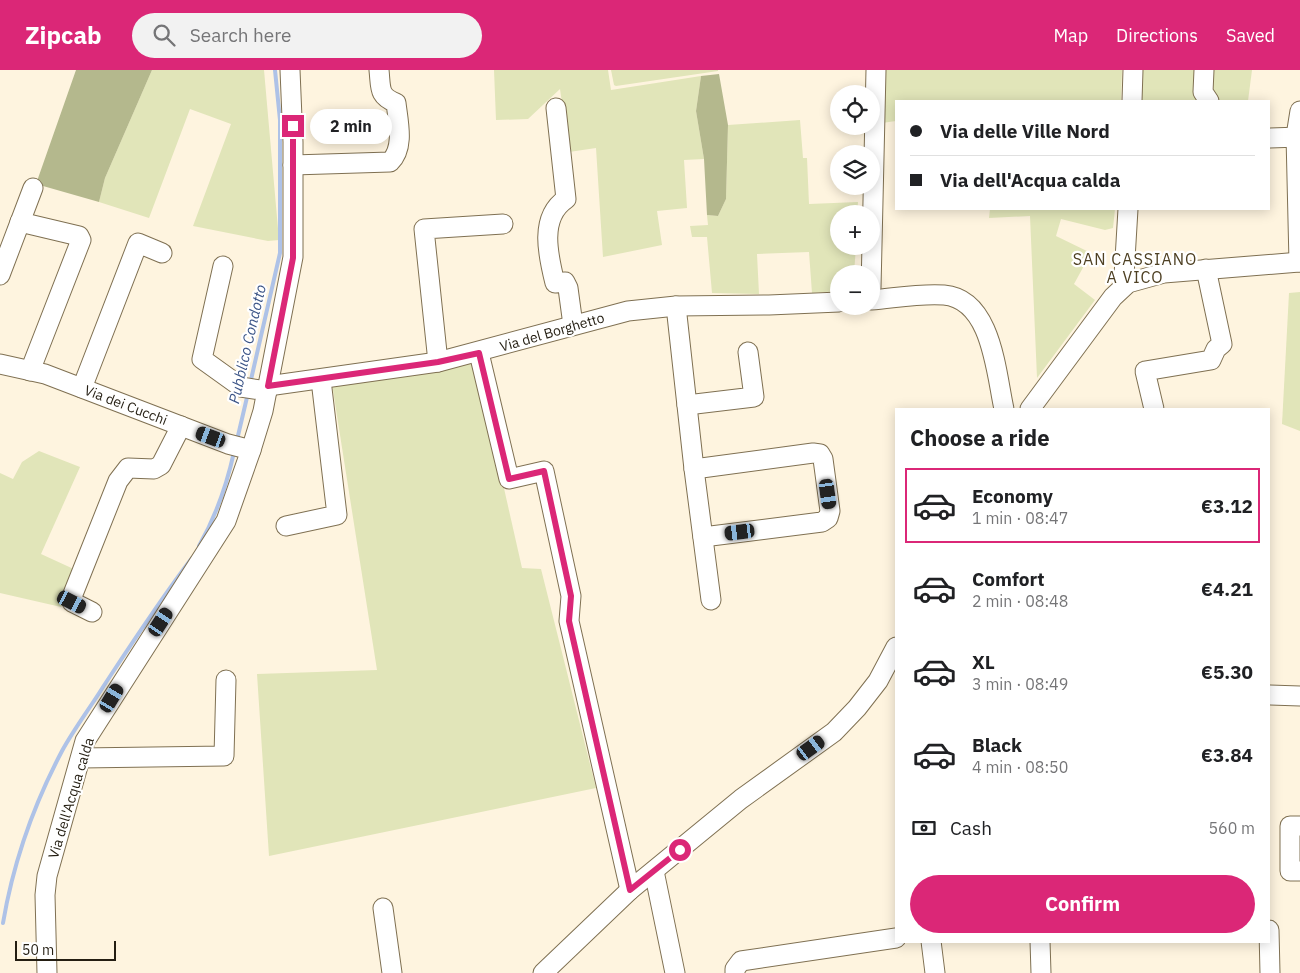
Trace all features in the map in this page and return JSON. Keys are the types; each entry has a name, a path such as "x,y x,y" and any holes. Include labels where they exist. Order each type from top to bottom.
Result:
{"street":[{"name":"Via dell'Acqua calda","path":"47,973 45,895 47,876 86,741 121,683 226,521 252,450 259,389 293,258 290,70"},
{"path":"293,165 390,162 393,159 400,140 396,103 386,99 381,93 379,70"},
{"path":"872,265 876,70"},
{"path":"1132,100 1133,70"},
{"path":"1204,70 1203,92 1207,100"},
{"path":"556,108 566,198 555,206 550,220 547,251 555,283 565,282 568,288 573,325"},
{"path":"1031,408 1113,296 1128,284 1164,273 1206,268 1299,262 1298,137 1300,111"},
{"path":"1270,138 1298,137"},
{"path":"0,274 33,188"},
{"path":"1128,210 1124,276 1128,284"},
{"path":"20,222 79,236 81,240 30,371"},
{"path":"438,362 424,229 503,224"},
{"path":"82,388 138,244 162,253"},
{"path":"223,266 202,359 241,387 259,389"},
{"path":"1154,408 1145,371 1210,360 1216,349 1222,344 1206,268"},
{"path":"880,299 945,294 961,300 976,311 987,333 1004,408"},
{"name":"Via del Borghetto","path":"259,389 438,362 479,353 573,325 628,312 676,306 769,306 830,303"},
{"path":"676,306 694,469 712,600"},
{"path":"687,405 754,397 748,352"},
{"path":"479,353 509,479 544,471 571,596 569,621 630,890"},
{"name":"Via dei Cucchi","path":"0,364 30,371 82,388 228,444 252,450"},
{"path":"286,526 336,515 321,380"},
{"path":"92,612 72,602 71,599 118,481 128,468 154,469 161,466 181,426"},
{"path":"694,469 813,453 820,454 823,459 830,511 828,518 822,522 703,537"},
{"path":"543,973 630,890 741,799 834,732 857,708 878,680 895,649"},
{"path":"81,758 224,756 226,680"},
{"path":"1270,695 1300,696"},
{"path":"1300,826 1290,826 1290,871 1300,871"},
{"path":"654,871 675,973"},
{"path":"383,908 392,973"},
{"path":"735,973 741,961 895,938"},
{"path":"931,943 935,973"},
{"path":"1040,943 1041,973"},
{"path":"1269,943 1270,973"}],"green space":[{"path":"76,70 152,70 105,178 99,202 36,184"},
{"path":"152,70 264,70 279,240 268,241 193,226 231,124 190,109 149,218 99,202 105,178"},
{"path":"494,70 608,70 611,90 701,76 696,111 704,159 684,160 687,208 657,211 662,245 603,257 596,148 569,152 560,89 528,119 496,120"},
{"path":"611,70 718,71 616,86 614,85"},
{"path":"882,70 1122,70 1121,100 895,100 895,121 882,123"},
{"path":"1139,70 1252,70 1248,100 1137,100"},
{"path":"719,74 728,125 726,199 718,216 707,215 704,159 696,111 701,76"},
{"path":"800,120 803,158 807,158 809,204 858,202 858,205 830,205 830,255 855,255 855,265 830,265 830,292 812,293 809,252 757,254 759,294 712,293 707,237 692,237 690,226 708,225 707,215 718,216 726,199 728,125"},
{"path":"990,210 1115,210 1113,228 1105,230 1061,219 1056,236 1091,253 1074,284 1095,300 1037,378 1030,216 989,218"},
{"path":"1300,292 1300,431 1282,424 1289,293"},
{"path":"475,360 522,568 541,569 596,788 269,856 257,674 377,670 332,384"},
{"path":"39,451 80,467 41,554 78,571 61,607 0,593 0,473 13,479 22,462"}],"waterway":[{"name":"Pubblico Condotto","path":"250,384 280,253 280,120 275,70"},
{"name":"Pubblico Condotto","path":"237,440 248,393"},
{"name":"Pubblico Condotto","path":"199,546 220,500 234,452"},
{"name":"Pubblico Condotto","path":"3,923 12,879 26,835 42,792 62,751 135,638 192,558"}],"district":[{"name":"SAN CASSIANO A VICO","path":"1135,268"}],"route":[{"path":"293,126 293,258 268,386 438,362 479,353 509,479 544,471 571,596 569,621 630,890 680,850"}]}
